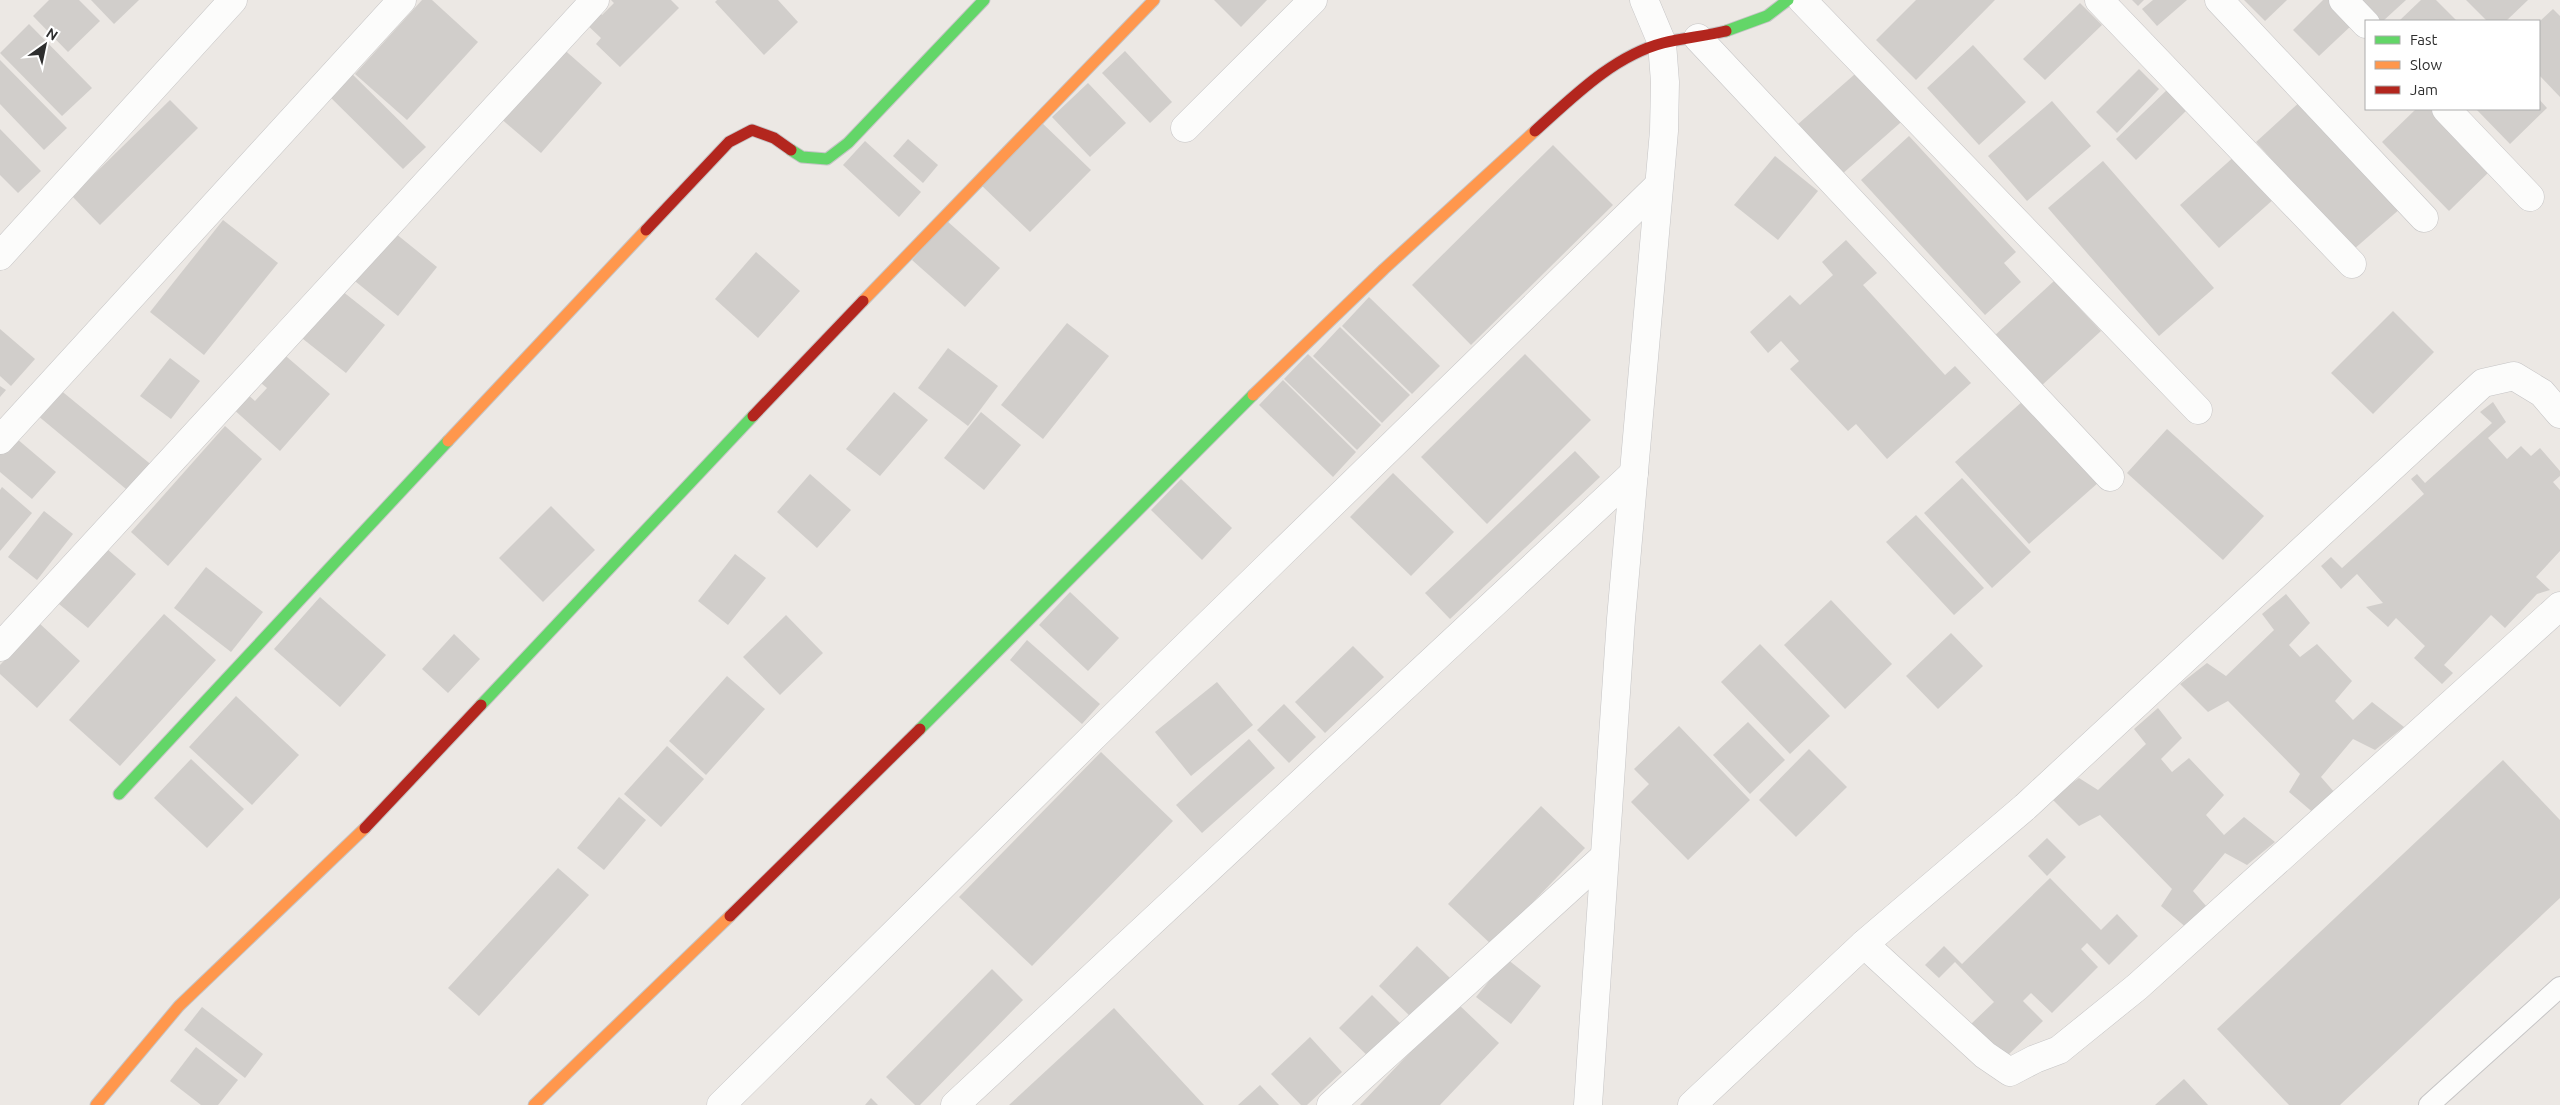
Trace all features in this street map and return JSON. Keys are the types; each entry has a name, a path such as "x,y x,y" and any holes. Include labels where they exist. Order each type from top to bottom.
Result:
{"street":[{"path":"0,256 233,0"},
{"path":"0,440 402,0"},
{"path":"0,648 594,0"},
{"path":"119,794 166,741 729,142 752,130 774,138 802,157 827,158 848,144 984,0"},
{"path":"96,1105 179,1006 355,838 904,257 1154,0"},
{"path":"1185,128 1313,0"},
{"path":"1588,1105 1604,857 1666,82 1662,43 1644,0"},
{"path":"534,1105 882,768 1215,432 1391,262 1581,90 1621,61 1662,43 1698,38 1736,28 1766,16 1788,0"},
{"path":"1802,0 2198,410"},
{"path":"2098,0 2352,264"},
{"path":"2219,0 2424,218"},
{"path":"2343,0 2365,23"},
{"path":"1698,38 2110,477"},
{"path":"2447,110 2530,197"},
{"path":"721,1105 1103,727 1658,186"},
{"path":"1692,1105 1864,944 2025,807 2483,383 2514,376 2542,393 2560,414"},
{"path":"955,1105 1634,472"},
{"path":"1864,944 1985,1055 2010,1072 2035,1059 2059,1050 2137,986 2560,606"},
{"path":"1331,1105 1604,857"}],"lane":[{"path":"2429,1105 2560,987"}],"building":[{"path":"49,0 79,0 100,21 68,52 33,16"},
{"path":"91,0 139,0 114,24"},
{"path":"422,0 432,0 478,42 407,120 355,74"},
{"path":"611,0 671,0 679,8 620,67 596,44 601,38 583,21 595,8 602,15 614,3"},
{"path":"717,0 778,0 798,22 764,55 715,2"},
{"path":"1214,0 1267,0 1241,27"},
{"path":"1916,0 1995,0 1916,80 1876,40"},
{"path":"2132,0 2144,0 2138,6"},
{"path":"2153,0 2187,0 2157,26 2142,9"},
{"path":"2244,0 2287,0 2265,21"},
{"path":"2323,0 2330,0 2353,24 2319,56 2293,30"},
{"path":"2357,0 2406,0 2384,20 2377,20"},
{"path":"2421,0 2436,0 2456,20 2400,20"},
{"path":"2466,0 2528,0 2507,20 2486,20"},
{"path":"2080,3 2102,25 2045,80 2023,59"},
{"path":"2553,9 2560,16 2560,97 2540,76 2540,21"},
{"path":"29,24 92,88 62,116 0,53"},
{"path":"1973,45 2026,102 1979,145 1927,88"},
{"path":"560,46 602,83 541,153 499,117"},
{"path":"1125,51 1172,102 1150,123 1102,73"},
{"path":"0,60 67,128 44,150 0,104"},
{"path":"345,67 426,147 403,169 322,89"},
{"path":"1863,67 1908,116 1841,175 1797,125"},
{"path":"2139,69 2159,89 2117,133 2096,112"},
{"path":"1088,83 1126,123 1090,157 1052,117"},
{"path":"2170,87 2190,107 2136,160 2116,139"},
{"path":"2303,99 2401,208 2353,250 2256,142"},
{"path":"170,100 198,128 100,225 72,196"},
{"path":"2540,100 2547,108 2510,144 2477,110 2540,110"},
{"path":"2052,101 2091,146 2027,201 1988,156"},
{"path":"2415,110 2440,110 2495,166 2449,211 2382,142"},
{"path":"1039,120 1091,170 1030,232 979,183"},
{"path":"0,129 41,171 18,193 0,175"},
{"path":"1909,136 2016,252 2004,263 2021,282 1985,315 1861,180"},
{"path":"908,139 938,165 923,183 893,156"},
{"path":"865,141 921,192 899,217 843,165"},
{"path":"1553,145 1613,205 1471,345 1412,285"},
{"path":"2236,155 2275,198 2219,248 2180,205"},
{"path":"1775,156 1818,191 1778,240 1734,205"},
{"path":"2103,161 2214,288 2159,336 2048,208"},
{"path":"223,220 278,263 204,355 150,312"},
{"path":"947,221 1000,268 965,307 912,260"},
{"path":"390,229 437,267 398,316 350,277"},
{"path":"1846,240 1877,273 1863,285 1945,375 1955,366 1971,383 1887,459 1856,424 1848,431 1790,369 1799,361 1781,341 1768,353 1750,332 1790,295 1800,305 1833,275 1822,262"},
{"path":"756,252 800,291 758,338 715,299"},
{"path":"2054,281 2101,331 2040,387 1993,337"},
{"path":"337,287 385,325 346,373 298,335"},
{"path":"1369,297 1440,366 1412,394 1342,326"},
{"path":"2393,311 2434,352 2373,414 2331,373"},
{"path":"1067,323 1109,356 1043,439 1001,405"},
{"path":"1340,327 1410,395 1382,423 1313,356"},
{"path":"0,329 35,359 11,386 0,376"},
{"path":"948,348 998,386 968,426 918,388"},
{"path":"280,351 330,394 280,451 231,407 245,392 255,401 267,388 256,379"},
{"path":"1308,354 1381,425 1357,450 1284,379"},
{"path":"1525,354 1591,420 1487,524 1421,457"},
{"path":"170,358 200,381 171,419 140,396"},
{"path":"1283,380 1356,452 1333,477 1259,405"},
{"path":"53,384 154,467 132,494 31,410"},
{"path":"0,386 6,390 0,397"},
{"path":"894,392 928,420 880,476 846,449"},
{"path":"2024,400 2099,482 2029,544 1955,462"},
{"path":"2493,402 2506,422 2488,438 2507,459 2521,446 2531,456 2540,448 2560,471 2560,476 2553,482 2560,490 2560,551 2536,577 2550,590 2537,594 2505,628 2491,615 2444,665 2453,673 2442,684 2414,658 2425,646 2396,618 2388,627 2366,607 2383,603 2357,574 2341,589 2321,566 2331,557 2342,568 2424,494 2411,479 2417,474 2425,483 2492,423 2480,412"},
{"path":"981,412 1021,445 984,490 944,458"},
{"path":"225,426 262,459 168,566 131,532"},
{"path":"2167,429 2264,516 2223,560 2127,473"},
{"path":"10,433 56,472 32,499 0,472 0,444"},
{"path":"1575,451 1600,477 1450,619 1425,593"},
{"path":"1393,473 1454,532 1411,576 1350,517"},
{"path":"810,474 851,510 817,548 777,512"},
{"path":"1962,478 2031,552 1992,588 1924,513"},
{"path":"1181,479 1232,528 1202,560 1151,510"},
{"path":"2,487 32,513 0,551 0,490"},
{"path":"551,506 595,550 543,602 499,558"},
{"path":"44,511 73,534 37,580 8,557"},
{"path":"1916,515 1984,588 1954,615 1886,542"},
{"path":"107,549 136,574 88,628 59,604"},
{"path":"735,554 766,578 728,625 698,601"},
{"path":"206,567 263,612 231,652 174,608"},
{"path":"1070,592 1119,638 1088,671 1039,625"},
{"path":"2286,594 2310,623 2289,645 2300,657 2317,644 2352,681 2335,701 2353,720 2372,702 2404,727 2375,750 2353,739 2321,777 2335,793 2316,815 2289,792 2300,774 2228,701 2208,712 2180,684 2207,663 2226,676 2274,630 2262,614"},
{"path":"320,597 386,655 340,707 274,649"},
{"path":"1831,600 1892,664 1845,709 1784,645"},
{"path":"164,614 216,660 120,766 69,720"},
{"path":"786,615 823,653 780,695 743,657"},
{"path":"39,623 80,661 37,708 0,674 0,665"},
{"path":"1951,633 1983,666 1938,709 1906,676"},
{"path":"454,634 480,659 448,693 422,669"},
{"path":"1027,640 1100,704 1082,724 1010,660"},
{"path":"1760,644 1830,716 1790,754 1721,682"},
{"path":"1353,646 1384,677 1325,733 1295,702"},
{"path":"727,676 765,709 706,775 669,741"},
{"path":"1217,682 1253,725 1191,776 1155,732"},
{"path":"236,696 299,755 252,805 189,747"},
{"path":"1284,704 1316,737 1289,763 1257,730"},
{"path":"2158,708 2182,738 2161,759 2172,772 2189,758 2224,795 2206,815 2224,835 2244,817 2275,842 2247,865 2225,853 2193,891 2207,907 2188,929 2161,906 2172,889 2100,815 2079,826 2051,798 2079,778 2098,790 2146,744 2134,729"},
{"path":"1748,722 1785,760 1750,794 1713,755"},
{"path":"1679,726 1750,800 1688,860 1631,802 1649,784 1634,769"},
{"path":"1249,739 1275,768 1202,833 1176,805"},
{"path":"667,746 704,779 661,827 624,794"},
{"path":"1809,749 1847,787 1796,837 1759,800"},
{"path":"1101,752 1173,821 1032,966 959,897"},
{"path":"191,759 244,809 207,848 154,798"},
{"path":"2503,760 2560,820 2560,898 2340,1105 2289,1105 2217,1029"},
{"path":"619,797 646,820 604,870 577,848"},
{"path":"1541,806 1585,848 1492,945 1448,904"},
{"path":"2047,838 2066,857 2047,876 2028,856"},
{"path":"558,868 589,895 479,1016 448,988"},
{"path":"2050,878 2101,930 2117,914 2138,936 2109,965 2087,943 2081,949 2098,967 2052,1013 2031,993 2023,1001 2043,1021 2005,1058 1971,1024 1994,1002 1955,962 1939,978 1925,965 1944,946 1962,964"},
{"path":"1417,946 1452,980 1413,1019 1379,986"},
{"path":"1507,959 1541,986 1511,1024 1476,997"},
{"path":"992,969 1023,1000 920,1105 915,1105 886,1077"},
{"path":"1372,995 1408,1031 1376,1064 1339,1028"},
{"path":"1457,1003 1499,1043 1440,1105 1360,1105"},
{"path":"202,1007 263,1054 245,1078 184,1030"},
{"path":"1114,1008 1204,1105 1009,1105"},
{"path":"1310,1037 1342,1072 1307,1105 1301,1105 1271,1074"},
{"path":"196,1047 238,1080 218,1105 201,1105 170,1081"},
{"path":"2184,1079 2208,1105 2155,1105"},
{"path":"1260,1085 1279,1105 1238,1105"},
{"path":"871,1098 878,1105 865,1105"}],"traffic: fast":[{"path":"791,150 802,157 827,159 848,143 984,0"},
{"path":"1726,31 1767,16 1788,0"},
{"path":"920,729 1253,395"},
{"path":"481,705 753,416"},
{"path":"119,794 448,441"}],"traffic: slow":[{"path":"863,301 1154,0"},
{"path":"1253,395 1384,269 1535,131"},
{"path":"448,441 646,230"},
{"path":"96,1105 179,1006 365,828"},
{"path":"534,1105 730,916"}],"traffic: jam":[{"path":"1535,131 1594,80 1627,58 1663,43 1726,31"},
{"path":"646,230 729,142 752,130 774,138 791,150"},
{"path":"753,416 863,301"},
{"path":"365,828 481,705"},
{"path":"730,916 920,729"}]}
